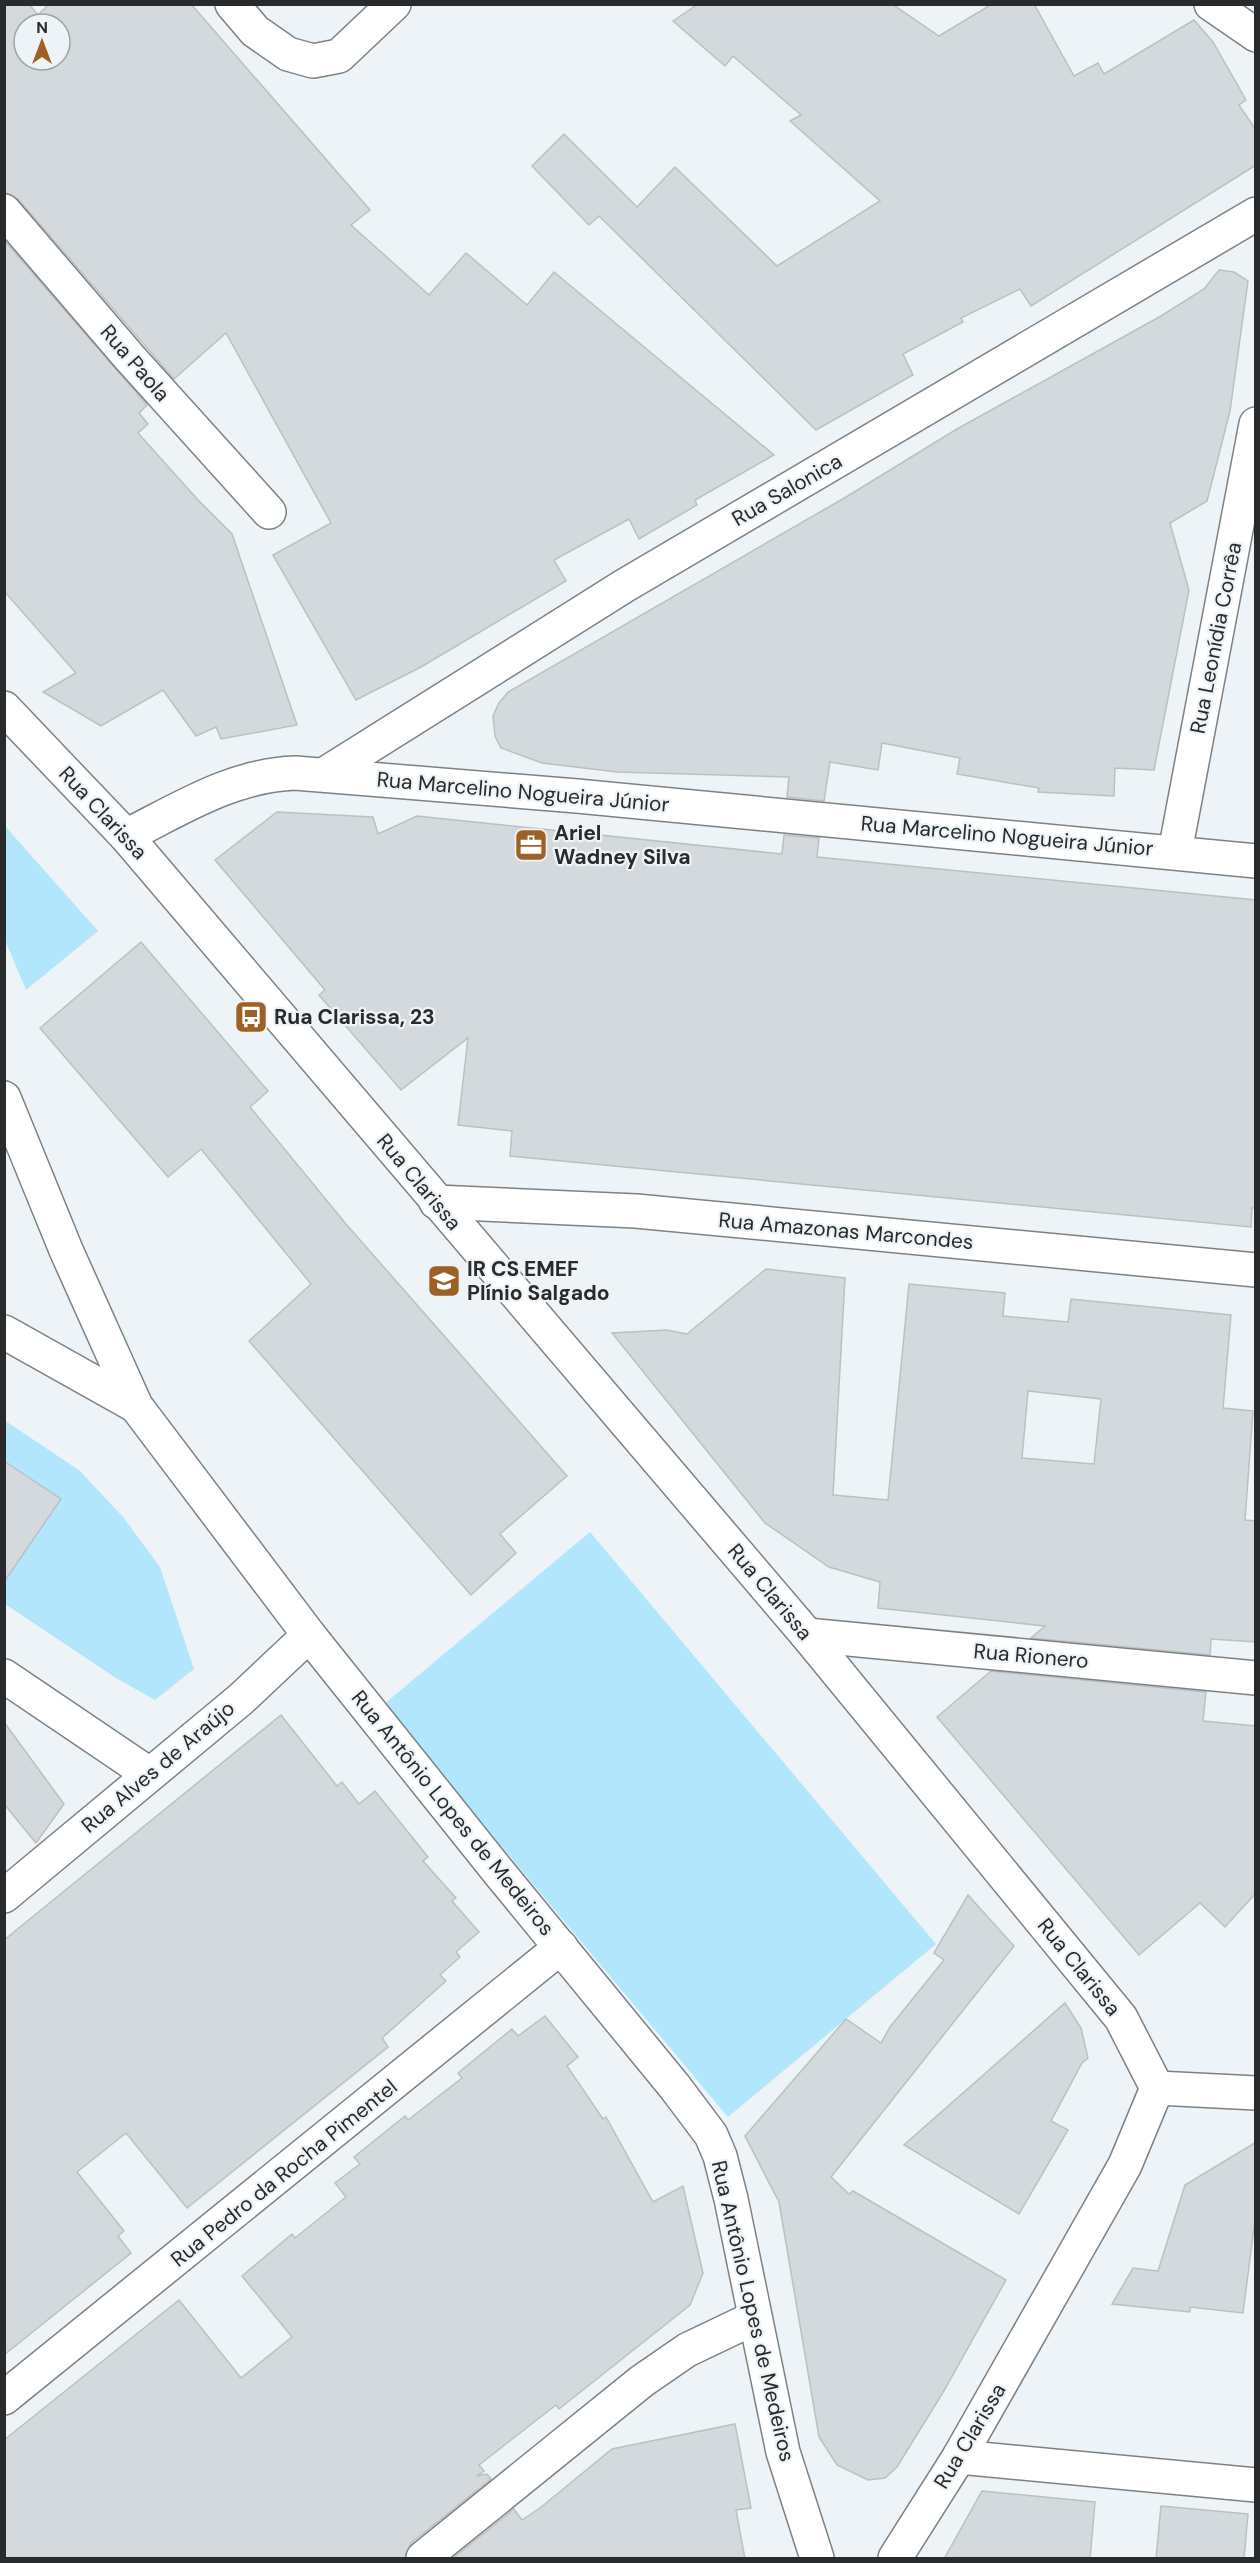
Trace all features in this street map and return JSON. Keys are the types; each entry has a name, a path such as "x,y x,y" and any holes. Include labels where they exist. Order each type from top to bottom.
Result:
{"street":[{"path":"232,4 255,31 288,54 313,61 339,56 394,4"},
{"path":"1210,4 1256,35"},
{"name":"Rua Paola","path":"4,212 130,358 269,512"},
{"name":"Rua Salonica","path":"325,774 624,586 1256,214"},
{"name":"Rua Leonídia Corrêa","path":"1175,852 1256,424"},
{"name":"Rua Clarissa","path":"4,708 126,836 807,1635 1121,2018 1156,2088 1125,2165 960,2457 895,2559"},
{"name":"Rua Marcelino Nogueira Júnior","path":"126,836 244,779 272,773 325,774 1256,861"},
{"name":"Rua Antônio Lopes de Medeiros","path":"4,1098 66,1250 135,1406 309,1635 711,2135 720,2156 731,2199 783,2452 817,2559"},
{"name":"Rua Amazonas Marcondes","path":"436,1202 636,1211 1256,1270"},
{"path":"4,1332 135,1406"},
{"name":"Rua Alves de Araújo","path":"4,1896 241,1699 309,1635"},
{"name":"Rua Rionero","path":"807,1635 1256,1678"},
{"path":"4,1676 149,1774"},
{"name":"Rua Pedro da Rocha Pimentel","path":"4,2398 561,1947"},
{"path":"1156,2088 1256,2093"},
{"path":"423,2559 642,2381 687,2350 754,2318"},
{"path":"960,2457 1256,2485"}],"shaded area":[{"path":"5,826 98,931 26,990 5,940"},
{"path":"4,1420 80,1471 123,1517 160,1567 194,1669 155,1700 116,1678 5,1604"},
{"path":"590,1532 936,1944 728,2117 383,1705"}],"building":[{"path":"4,4 29,4 36,12 12,12 12,72 72,72 72,12 41,12 49,4 191,4 370,210 351,225 429,295 466,253 527,305 554,272 774,455 695,500 697,505 639,539 629,519 554,560 566,581 421,667 356,700 273,555 331,523 226,333 174,379 18,199 4,193"},
{"path":"698,4 892,4 939,36 992,4 1034,4 1074,76 1098,63 1104,74 1194,20 1213,42 1246,100 1239,105 1256,130 1256,165 1031,306 1020,289 961,318 963,322 903,354 913,375 816,430 599,216 589,225 532,166 564,134 637,207 675,167 777,266 880,201 790,121 801,115 733,56 725,66 673,21"},
{"path":"4,240 147,405 139,413 148,424 138,433 232,534 297,725 221,739 216,727 196,736 163,690 101,726 43,692 76,673 4,591"},
{"path":"1219,270 1234,272 1248,281 1230,411 1207,501 1170,523 1189,590 1154,770 1115,768 1114,796 1038,792 1039,788 957,774 960,758 882,743 878,770 830,762 824,801 787,797 789,777 617,772 542,763 501,748 495,736 493,716 499,703 508,692 846,497 957,429 1161,316 1204,289"},
{"path":"277,812 373,817 378,834 417,816 782,854 784,835 819,838 817,857 1256,900 1256,1208 1252,1208 1251,1227 510,1156 512,1131 458,1125 468,1038 401,1090 319,995 325,990 215,860"},
{"path":"141,942 268,1091 250,1107 346,1224 567,1476 500,1534 516,1553 471,1595 249,1341 311,1284 201,1149 168,1177 40,1028"},
{"path":"766,1269 845,1278 833,1495 888,1500 909,1284 1005,1293 1003,1316 1068,1322 1071,1299 1231,1315 1223,1408 1253,1411 1245,1520 1256,1521 1256,1642 1211,1639 1210,1655 1031,1638 1045,1626 878,1608 880,1582 829,1567 765,1523 612,1333 667,1330 687,1334","holes":["1028,1391 1101,1399 1094,1464 1022,1458"]},
{"path":"4,1461 61,1499 4,1582"},
{"path":"991,1671 1206,1692 1203,1721 1256,1726 1256,1893 1225,1927 1200,1903 1139,1955 937,1717"},
{"path":"281,1715 337,1786 342,1782 359,1804 375,1791 428,1857 423,1861 456,1898 452,1901 479,1932 456,1952 460,1957 440,1975 446,1981 382,2038 388,2047 187,2208 126,2133 77,2172 124,2231 118,2236 131,2253 4,2355 4,1940"},
{"path":"4,1722 64,1804 36,1843 4,1804"},
{"path":"968,1895 1014,1946 831,2177 849,2194 853,2191 1006,2280 942,2394 897,2467 885,2478 868,2480 837,2465 819,2437 779,2202 745,2136 846,2019 881,2043 890,2027 944,1960 934,1953"},
{"path":"1065,2003 1081,2028 1088,2058 1082,2063 1051,2121 1068,2130 1019,2214 904,2145"},
{"path":"545,2016 578,2057 567,2066 603,2119 606,2117 653,2202 683,2186 703,2273 690,2305 559,2409 556,2405 479,2465 484,2471 477,2476 487,2474 491,2479 411,2543 405,2559 4,2559 4,2440 179,2300 241,2378 292,2337 242,2276 292,2234 295,2238 346,2197 335,2183 360,2164 354,2157 405,2116 408,2120 462,2078 458,2073 512,2029 518,2036"},
{"path":"1256,2142 1256,2212 1243,2313 1190,2307 1190,2312 1112,2304 1133,2268 1158,2271 1185,2185"},
{"path":"735,2424 751,2508 736,2510 745,2559 452,2559 514,2509 522,2520 540,2508 612,2449"},
{"path":"982,2491 1095,2502 1090,2559 944,2559"},
{"path":"1161,2506 1248,2514 1244,2559 1156,2559"}],"place":[{"name":"Ariel Wadney Silva","path":"531,845"},
{"name":"Rua Clarissa, 23","path":"251,1017"},
{"name":"IR CS EMEF Plínio Salgado","path":"444,1281"}]}
